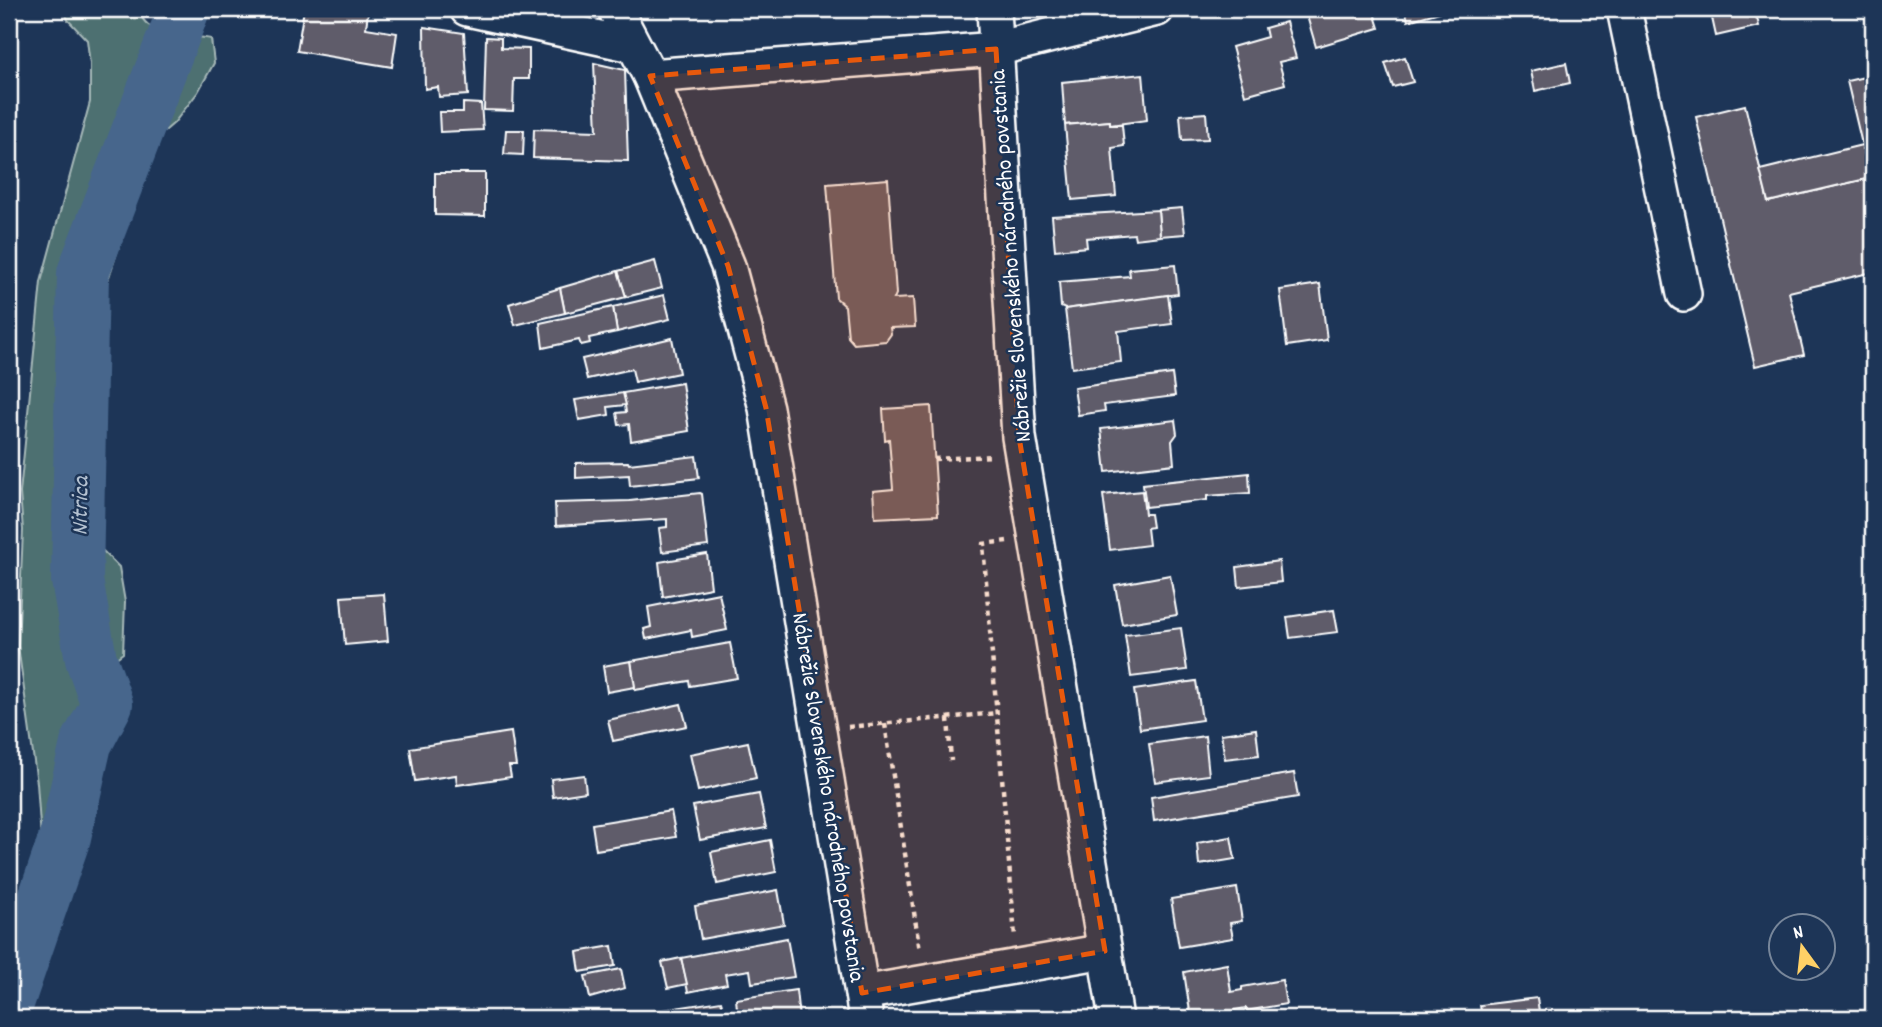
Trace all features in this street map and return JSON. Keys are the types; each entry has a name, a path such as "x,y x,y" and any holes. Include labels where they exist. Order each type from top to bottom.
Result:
{"street":[{"path":"467,9 632,45"},
{"path":"615,9 650,76"},
{"path":"994,9 996,49 1157,9"},
{"path":"1624,9 1684,293"},
{"name":"Nábrežie Slovenského národného povstania","path":"864,1006 766,408 728,266 650,76 996,49 1022,454 1116,1018"},
{"path":"864,1006 925,982 1105,951"}],"path":[{"path":"934,459 1022,454"},
{"path":"983,544 1018,966"},
{"path":"819,730 997,713"},
{"path":"948,718 951,761"},
{"path":"885,724 925,982"}],"highlighted area":[{"path":"996,49 1019,437 1105,951 862,993 766,408 728,266 650,76"}],"green space":[{"path":"64,9 139,9 149,26 158,30 211,39 214,63 198,92 174,123 150,144 145,169 103,295 106,322 100,413 98,430 85,449 90,518 95,543 119,567 125,602 123,653 108,664 100,648 96,621 76,622 74,643 78,664 98,688 105,704 69,772 56,818 41,840 37,783 18,646 23,530 20,493 41,282 90,102 87,40 68,20"}],"building":[{"path":"304,9 349,9 368,12 366,28 397,33 392,67 297,51"},
{"path":"1305,9 1373,9 1379,28 1316,47"},
{"path":"1405,9 1450,9 1408,21"},
{"path":"1523,9 1548,9 1548,12 1525,17"},
{"path":"1710,9 1755,9 1759,26 1716,36"},
{"path":"1286,22 1296,58 1279,62 1285,84 1245,95 1232,47 1267,37 1265,28"},
{"path":"424,27 464,33 468,95 439,97 438,87 425,89"},
{"path":"486,37 501,38 501,48 529,49 529,79 514,79 513,111 484,110"},
{"path":"1405,57 1413,82 1393,87 1385,63"},
{"path":"594,63 625,70 628,161 533,158 534,129 597,131"},
{"path":"1566,63 1570,83 1535,91 1531,71"},
{"path":"1143,74 1147,120 1110,125 1110,121 1065,125 1062,82"},
{"path":"1873,75 1873,272 1789,292 1804,355 1755,366 1696,117 1745,105 1768,202 1870,178 1847,81"},
{"path":"463,103 481,104 483,130 440,132 439,112 463,112"},
{"path":"1206,113 1208,139 1182,140 1180,115"},
{"path":"1110,121 1110,125 1122,125 1124,146 1112,148 1116,196 1072,200 1065,125"},
{"path":"506,130 524,130 523,155 504,154"},
{"path":"1862,145 1870,178 1768,202 1760,170"},
{"path":"435,173 485,173 485,216 435,215"},
{"path":"888,179 896,294 894,299 913,298 915,327 890,328 891,334 886,341 854,344 848,337 845,306 836,298 827,184"},
{"path":"1182,208 1185,234 1160,236 1158,210"},
{"path":"1158,210 1160,236 1135,239 1134,234 1086,238 1087,247 1055,250 1052,216"},
{"path":"655,261 662,288 626,297 618,271"},
{"path":"1175,265 1178,294 1065,309 1061,307 1059,282 1130,276 1129,269"},
{"path":"618,271 626,297 565,313 560,288"},
{"path":"1320,284 1327,340 1287,346 1280,290"},
{"path":"560,288 565,313 515,325 509,304"},
{"path":"664,295 670,319 617,332 613,307"},
{"path":"1168,295 1172,324 1118,331 1121,362 1072,368 1065,309"},
{"path":"613,307 617,332 589,338 590,343 581,345 579,340 543,348 540,323"},
{"path":"672,338 679,373 635,382 632,369 587,379 582,359"},
{"path":"1172,374 1175,396 1104,405 1105,411 1078,415 1074,388"},
{"path":"682,383 689,431 631,441 629,424 619,425 617,413 626,412 623,393"},
{"path":"623,393 626,405 608,407 609,415 579,420 575,400"},
{"path":"931,406 938,515 875,518 873,491 893,489 889,439 885,440 883,409"},
{"path":"1175,420 1177,434 1172,441 1174,464 1106,472 1101,429"},
{"path":"696,456 699,478 630,486 629,475 576,478 576,463 629,464"},
{"path":"1249,473 1250,493 1207,496 1207,500 1146,507 1143,484"},
{"path":"1142,491 1145,514 1150,514 1152,527 1147,528 1149,545 1110,550 1103,495"},
{"path":"700,493 708,546 662,552 659,528 667,527 667,519 556,526 555,503 630,501"},
{"path":"707,554 711,588 663,597 659,562"},
{"path":"1279,561 1281,582 1239,587 1237,567"},
{"path":"1170,575 1177,615 1122,624 1115,585"},
{"path":"719,593 727,630 692,637 691,630 646,639 644,629 651,627 648,607"},
{"path":"384,594 388,641 345,645 341,597"},
{"path":"1334,610 1338,632 1290,638 1287,617"},
{"path":"1181,628 1187,670 1131,677 1125,635"},
{"path":"730,643 737,678 690,686 689,681 635,690 631,661"},
{"path":"631,661 635,687 607,692 603,666"},
{"path":"1196,681 1202,720 1140,729 1134,690"},
{"path":"681,704 687,726 613,741 608,720"},
{"path":"1256,729 1259,755 1225,759 1221,734"},
{"path":"511,732 516,766 509,766 511,777 457,785 456,775 415,781 410,748"},
{"path":"1205,736 1209,775 1155,782 1149,744"},
{"path":"748,742 756,778 698,791 690,754"},
{"path":"1294,773 1298,797 1154,821 1151,797"},
{"path":"584,775 586,792 553,797 551,779"},
{"path":"759,794 766,828 700,840 693,806"},
{"path":"671,811 676,837 596,850 592,824"},
{"path":"1231,837 1235,859 1199,865 1197,843"},
{"path":"770,840 776,872 717,884 711,852"},
{"path":"1237,888 1242,921 1230,923 1233,938 1179,947 1171,899"},
{"path":"778,890 784,924 701,939 695,906"},
{"path":"787,938 794,977 752,983 750,970 725,974 727,984 688,992 681,958"},
{"path":"612,946 615,966 580,972 577,952"},
{"path":"681,958 687,984 668,988 662,962"},
{"path":"1227,964 1231,992 1242,990 1242,987 1282,980 1286,1004 1246,1011 1246,1008 1235,1010 1236,1018 1191,1018 1184,972"},
{"path":"621,969 625,988 590,998 585,976"},
{"path":"796,990 799,1018 738,1018 736,999"},
{"path":"1537,998 1540,1018 1482,1018 1480,1005"},
{"path":"721,1001 726,1018 649,1018 648,1012"},
{"path":"647,1012 648,1018 626,1018 625,1015"}],"waterway":[{"name":"Nitrica","path":"9,1000 65,837 86,744 107,704 91,659 77,580 83,273 184,9"}]}
